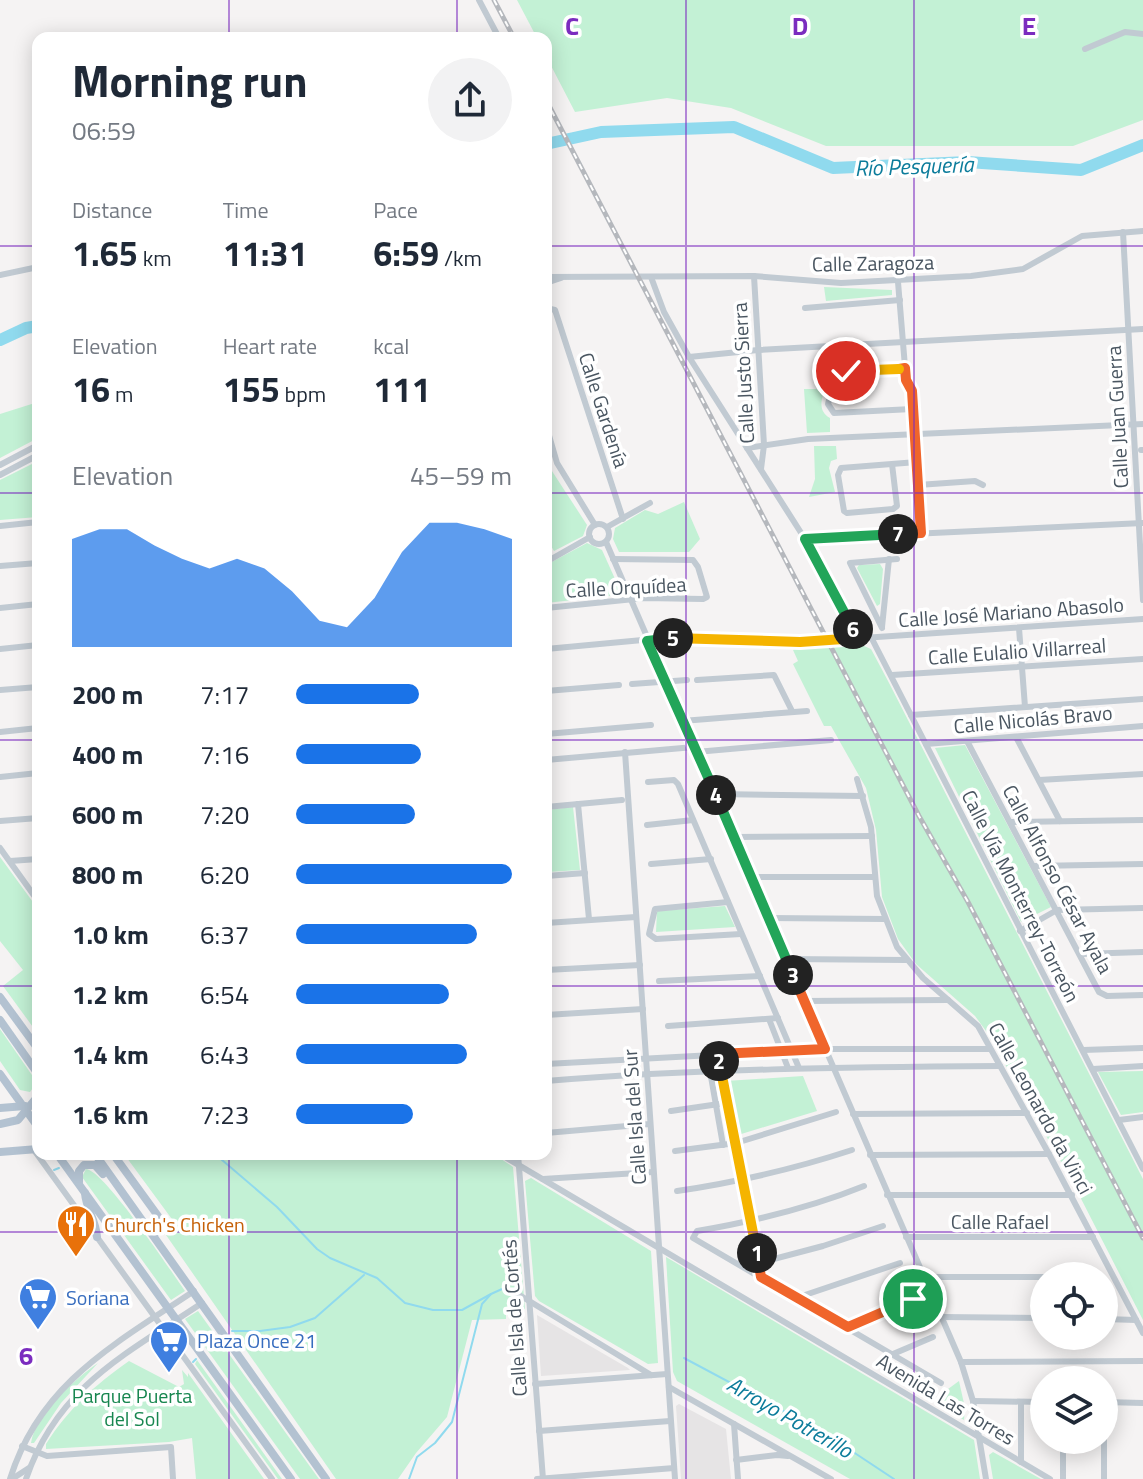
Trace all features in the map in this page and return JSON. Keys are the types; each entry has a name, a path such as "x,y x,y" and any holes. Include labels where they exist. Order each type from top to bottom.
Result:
{"main road":[{"path":"0,997 32,1041"},
{"path":"0,1020 32,1065"},
{"path":"0,1074 26,1108"},
{"path":"0,1108 26,1108"},
{"path":"0,1124 15,1122 26,1108"},
{"path":"0,1152 32,1150"},
{"path":"61,1160 291,1479"},
{"path":"99,1160 326,1479"},
{"path":"117,1160 159,1218 159,1228 154,1235"},
{"path":"79,1184 81,1168 87,1164 95,1165 129,1200"},
{"path":"85,1193 86,1205 96,1221 97,1237"}],"street":[{"path":"479,0 496,32"},
{"path":"1085,49 1125,32 1143,34"},
{"name":"Calle Zaragoza","path":"552,277 754,276 841,283 898,282 1016,271 1077,238 1143,231"},
{"name":"Calle Juan Guerra","path":"1123,232 1143,600"},
{"path":"0,275 32,268"},
{"name":"Calle Justo Sierra","path":"754,276 764,445 761,469"},
{"path":"552,281 562,277"},
{"path":"651,277 664,312 689,357 805,539 858,638"},
{"path":"898,282 906,380 912,389 921,533"},
{"path":"805,308 900,300"},
{"name":"Calle Gardenía","path":"552,309 555,310 623,519"},
{"path":"689,357 758,350 1143,329"},
{"path":"905,368 839,373 835,377 828,404 834,413 912,409"},
{"path":"747,448 808,439 1143,424"},
{"path":"552,446 557,463 595,525 607,527 650,503"},
{"path":"0,465 32,448"},
{"path":"0,475 32,458"},
{"path":"892,464 897,506 893,509 844,511 839,470 892,464 917,462"},
{"path":"552,463 557,463"},
{"path":"918,485 975,481 983,485"},
{"path":"0,526 32,523"},
{"path":"805,539 1141,523"},
{"path":"595,525 590,537 596,544 606,542"},
{"path":"607,527 610,533 606,542 647,641 961,1362 973,1401 986,1479"},
{"path":"552,558 590,537"},
{"name":"Calle Orquídea","path":"552,608 644,598 707,598 694,560 613,559"},
{"path":"882,632 889,559"},
{"path":"882,632 850,564 852,561 897,559"},
{"path":"0,566 32,563"},
{"path":"0,608 32,605"},
{"name":"Calle José Mariano Abasolo","path":"552,649 664,638 800,642 871,637 882,632 1019,628 1143,619"},
{"path":"1019,628 1025,707"},
{"name":"Calle Vía Monterrey-Torreón","path":"871,637 1143,1169"},
{"path":"0,649 32,646"},
{"name":"Calle Eulalio Villarreal","path":"892,675 1143,659"},
{"path":"697,680 774,675 792,711"},
{"path":"632,684 687,680"},
{"path":"552,691 619,685"},
{"path":"0,690 32,687"},
{"path":"911,715 1143,699"},
{"path":"682,721 807,711"},
{"path":"552,733 651,725"},
{"name":"Calle Nicolás Bravo","path":"926,744 1143,726"},
{"path":"0,732 32,729"},
{"path":"1016,737 1060,821"},
{"path":"552,759 831,740"},
{"name":"Calle Alfonso César Ayala","path":"967,741 1102,995 1143,995"},
{"name":"Calle Isla del Sur","path":"625,752 675,1479"},
{"path":"0,777 32,774"},
{"path":"1039,780 1143,774"},
{"name":"Calle Leonardo da Vinci","path":"857,779 872,836 874,877 885,919 906,960 978,1026 1106,1262"},
{"path":"648,782 676,781 799,1068"},
{"path":"716,794 863,796"},
{"path":"552,806 622,800"},
{"path":"578,804 589,919"},
{"path":"0,821 32,818"},
{"path":"647,825 693,820"},
{"path":"1011,822 1143,820"},
{"path":"734,837 872,836"},
{"path":"0,848 32,892"},
{"path":"10,861 32,859"},
{"path":"651,864 711,859"},
{"path":"1034,866 1143,864"},
{"path":"552,876 585,873"},
{"path":"751,877 874,877"},
{"path":"728,902 653,910 649,931 652,938 741,934"},
{"path":"1020,931 1057,910 1143,908"},
{"path":"552,922 636,917"},
{"path":"769,918 885,919"},
{"path":"1081,954 1143,952"},
{"path":"786,959 906,960"},
{"path":"552,970 640,965"},
{"path":"659,981 760,976"},
{"path":"804,1001 948,1000"},
{"path":"552,1015 643,1009"},
{"path":"668,1026 778,1018"},
{"path":"769,1019 788,1068"},
{"path":"1083,1050 1143,1048"},
{"path":"552,1064 825,1049 990,1049"},
{"path":"707,1054 723,1145"},
{"path":"718,1054 761,1277"},
{"path":"552,1081 648,1073 788,1068 1000,1066"},
{"path":"1093,1069 1143,1066"},
{"path":"671,1111 727,1102"},
{"path":"675,1151 736,1143 836,1112"},
{"path":"853,1114 1027,1113"},
{"path":"1119,1120 1143,1117"},
{"path":"552,1132 650,1124"},
{"path":"677,1191 744,1181 798,1168 852,1150"},
{"path":"870,1155 1049,1154"},
{"path":"43,1160 272,1479"},
{"name":"Avenida Las Torres","path":"510,1160 1050,1479"},
{"name":"Calle Isla de Cortés","path":"519,1160 541,1479"},
{"path":"543,1179 653,1172"},
{"path":"864,1186 817,1205 697,1231 693,1235 694,1240 941,1383"},
{"path":"887,1195 1072,1195"},
{"path":"759,1263 883,1226"},
{"name":"Calle Rafael","path":"906,1237 1093,1237"},
{"path":"796,1298 900,1263"},
{"path":"923,1277 1030,1277"},
{"name":"Calle Leonardo da Vinci","path":"1118,1285 1143,1333"},
{"path":"11,1479 33,1425 59,1391 99,1357 194,1291"},
{"path":"516,1293 651,1375"},
{"path":"848,1327 913,1299"},
{"path":"88,1383 202,1303"},
{"path":"941,1317 1030,1318"},
{"path":"1118,1319 1136,1320"},
{"path":"893,1354 933,1337"},
{"path":"99,1357 108,1362 117,1361"},
{"path":"26,1479 36,1452 60,1412 101,1366 99,1357"},
{"path":"961,1362 1143,1361"},
{"path":"535,1384 667,1374"},
{"path":"669,1387 826,1478"},
{"path":"973,1401 1030,1402"},
{"path":"1021,1402 1021,1462"},
{"path":"1118,1402 1143,1403"},
{"path":"539,1431 670,1421"},
{"path":"734,1424 738,1479"},
{"path":"22,1446 53,1456 171,1447 173,1479"},
{"path":"1063,1454 1063,1479"},
{"path":"1104,1454 1104,1479"},
{"path":"736,1460 777,1455 795,1458"},
{"path":"11,1479 30,1466"},
{"path":"541,1479 674,1468"}],"shaded area":[{"path":"537,1315 628,1368 630,1370 541,1376"},
{"path":"679,1404 726,1429 731,1479 681,1479 676,1406"}],"green space":[{"path":"517,0 1143,0 1143,120 1073,146 826,146 731,108 667,98 575,112 552,68 552,32 534,32"},
{"path":"824,287 892,290 892,295 826,301"},
{"path":"804,389 825,389 822,405 830,418 830,432 807,433"},
{"path":"32,404 32,441 0,458 0,414"},
{"path":"814,446 836,446 837,459 831,461 829,468 835,492 809,497 815,479"},
{"path":"32,464 32,517 0,520 0,480"},
{"path":"552,471 587,525 583,536 554,551"},
{"path":"684,502 700,539 689,552 619,552 613,539 615,528 645,510 658,514"},
{"path":"587,543 602,550 620,590 619,595 552,602 552,562"},
{"path":"880,564 883,569 880,604 877,606 857,568 859,565"},
{"path":"857,643 871,649 1143,1179 1143,1320 1118,1271 1118,1262 1113,1262 1072,1181 986,1031 975,1016 916,964 898,939 882,897 876,830 866,788 831,726 824,726 793,664 798,661 793,650 796,646"},
{"path":"965,745 1051,907 1021,922 935,748"},
{"path":"573,807 580,870 552,872 552,809"},
{"path":"0,857 32,901 32,1026 3,986 23,970 0,941"},
{"path":"725,906 735,927 656,932 657,911"},
{"path":"0,1029 32,1075 30,1092 20,1090 0,1061"},
{"path":"1143,1071 1143,1112 1121,1115 1098,1072"},
{"path":"803,1076 817,1111 738,1135 726,1081"},
{"path":"128,1160 503,1160 513,1167 525,1309 506,1312 506,1319 472,1320 447,1417 398,1479 336,1479 166,1235 177,1226"},
{"path":"86,1169 95,1174 122,1203 185,1291 171,1300 82,1177"},
{"path":"531,1178 651,1251 658,1363 648,1364 535,1296 525,1181"},
{"path":"666,1257 974,1440 980,1479 850,1479 677,1381 673,1372"},
{"path":"198,1311 319,1479 300,1479 185,1319"},
{"path":"197,1360 282,1479 278,1479 195,1364"},
{"name":"Parque Puerta del Sol","path":"129,1361 179,1387 184,1384 182,1370 188,1377 188,1373 264,1479 196,1479 192,1438 46,1449 46,1444 73,1408"},
{"path":"98,1363 61,1403 31,1443 48,1409 78,1378"},
{"path":"959,1381 965,1408 964,1420 936,1404 944,1392"},
{"path":"993,1452 1041,1479 993,1479 989,1455"}],"waterway":[{"name":"Río Pesquería","path":"552,143 601,132 734,127 833,168 968,162 1081,170 1143,145"},
{"name":"Río Pesquería","path":"0,340 32,327"},
{"path":"222,1160 277,1207 317,1249 330,1258 377,1278 405,1303 433,1310 462,1310 491,1294"},
{"path":"54,1170 59,1168"},
{"path":"232,1331 290,1327 315,1318 364,1275"},
{"name":"Arroyo Potrerillo","path":"409,1479 417,1457 435,1443 452,1422 482,1304 491,1294 502,1289 514,1293"},
{"name":"Arroyo Potrerillo","path":"684,1358 823,1432 894,1479"},
{"path":"193,1362 196,1359"}],"railway":[{"path":"494,0 511,32"},
{"path":"552,112 1143,1238"}],"place":[{"name":"Church's Chicken","path":"76,1258"},
{"name":"Soriana","path":"38,1331"},
{"name":"Plaza Once 21","path":"169,1374"}],"route":[{"path":"846,371 905,368 906,380 912,391 921,533 805,539 858,638 800,642 664,638 647,641 825,1049 718,1054 761,1277 848,1327 913,1299"}]}
